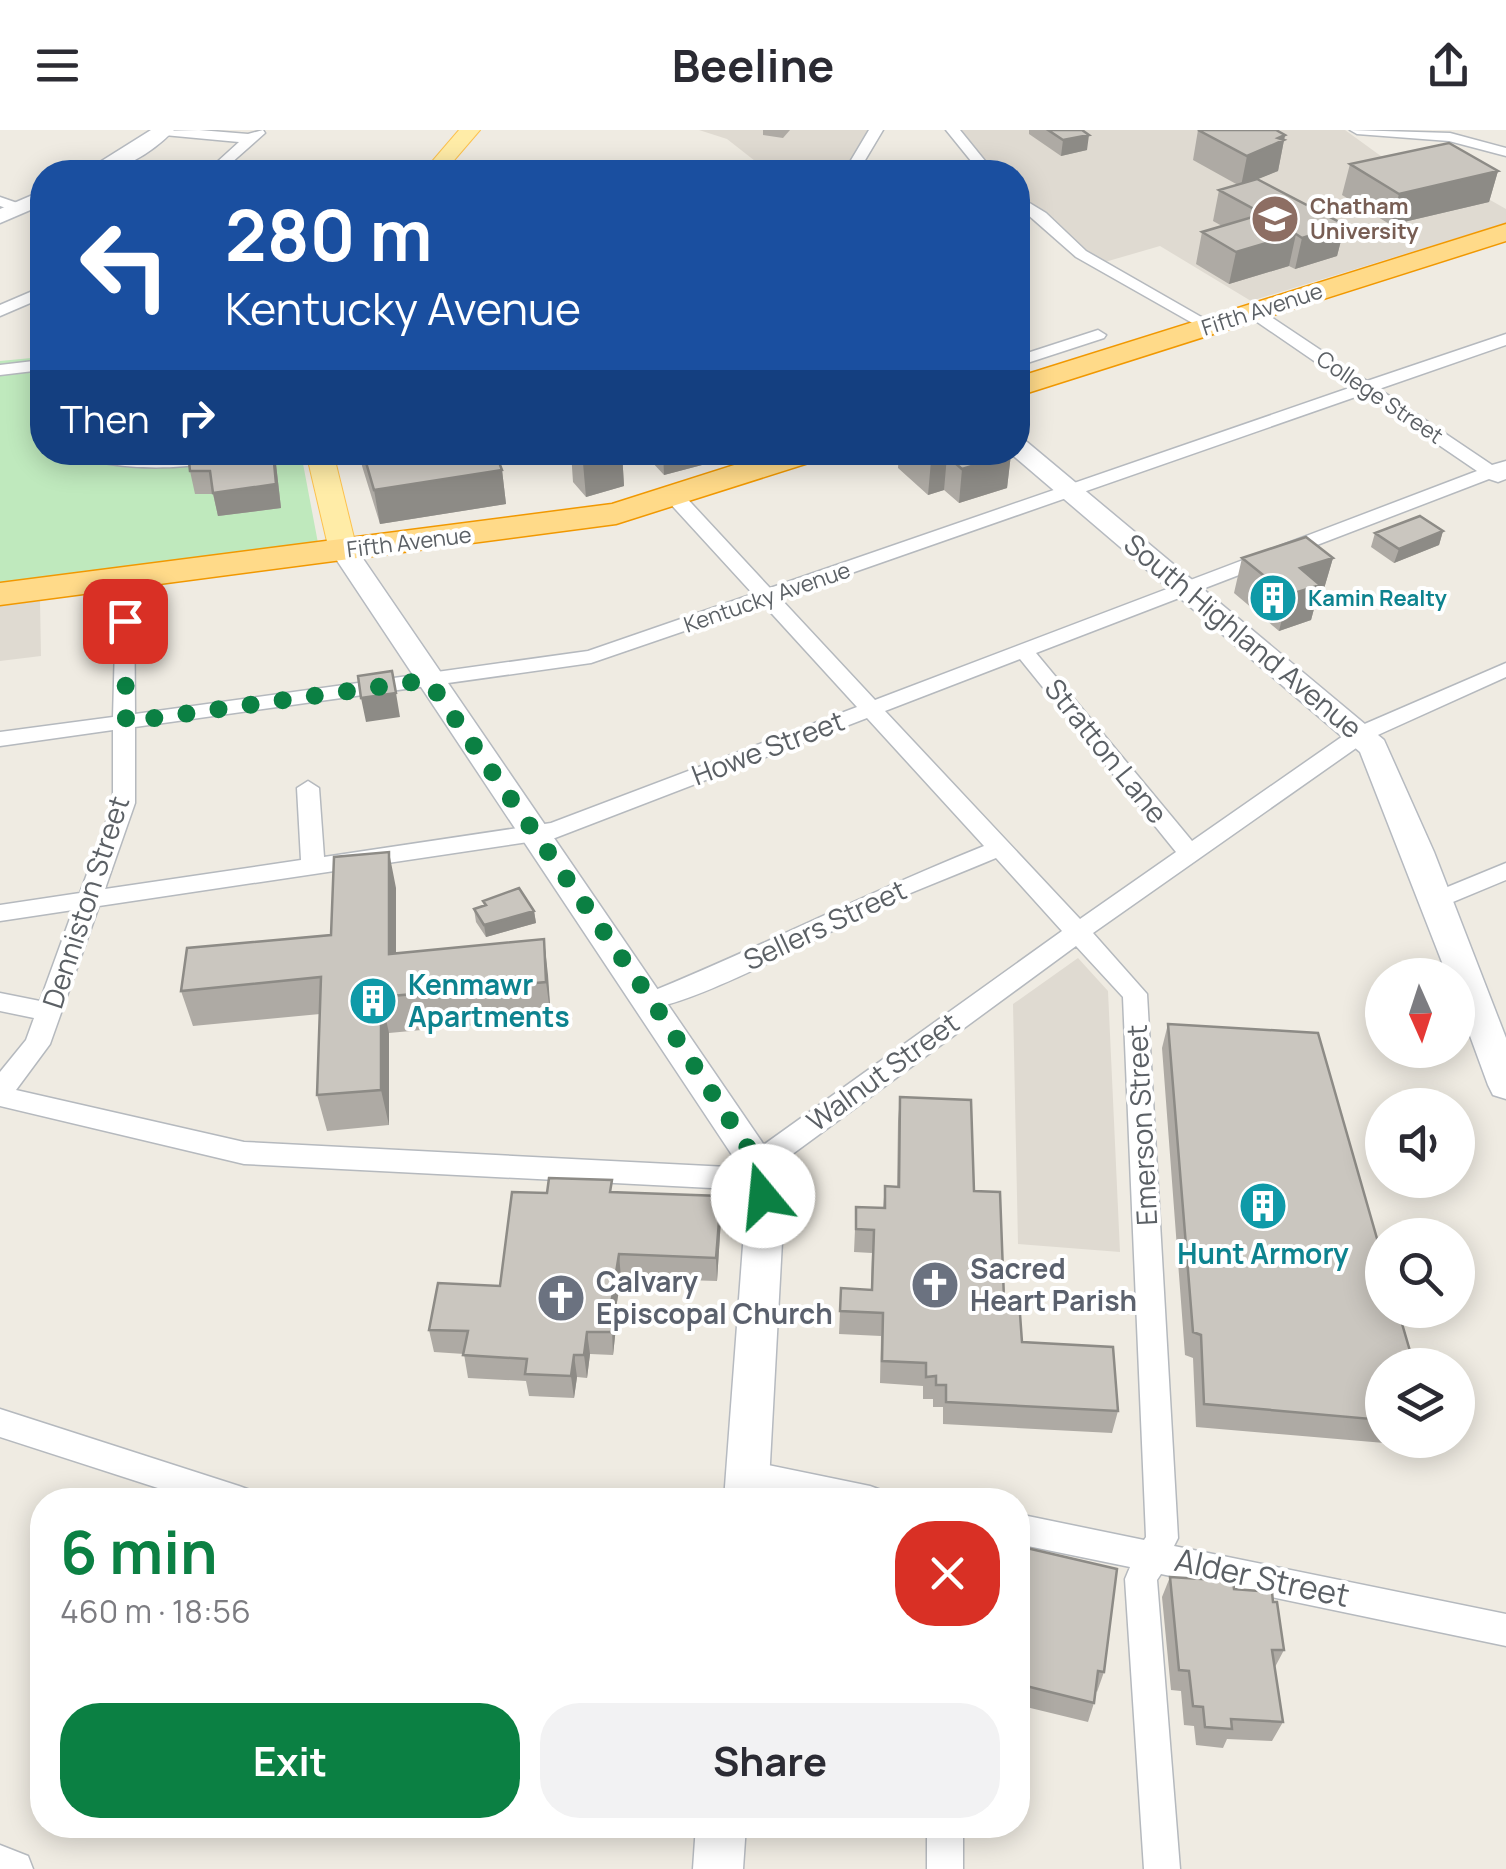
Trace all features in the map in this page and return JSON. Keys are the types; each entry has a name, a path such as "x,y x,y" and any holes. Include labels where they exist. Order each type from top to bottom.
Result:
{"highway":[{"name":"Fifth Avenue","path":"1030,383 1500,238"},
{"name":"Fifth Avenue","path":"0,594 570,522 616,514 770,465"}],"main road":[{"path":"121,160 164,130"},
{"path":"443,160 470,130"},
{"path":"6,209 30,201"},
{"name":"South Highland Avenue","path":"1030,457 1374,747 1506,1085"},
{"path":"322,465 344,550 534,836 652,1001 758,1164 765,1205 748,1488"},
{"path":"718,1869 720,1838"}],"street":[{"path":"164,130 257,134"},
{"path":"859,160 876,130"},
{"path":"953,130 977,160"},
{"path":"1358,130 1450,137 1506,152"},
{"path":"227,160 257,134"},
{"path":"1030,208 1081,254 1209,326"},
{"path":"1,310 30,297"},
{"name":"College Street","path":"1253,312 1501,474"},
{"path":"1030,357 1098,336"},
{"name":"Kentucky Avenue","path":"0,739 592,657 1506,339"},
{"path":"0,370 30,367"},
{"name":"Howe Street","path":"0,913 534,836 1501,474"},
{"name":"Emerson Street","path":"673,496 874,708 1135,994 1162,1538 1141,1578 1162,1869"},
{"name":"Denniston Street","path":"0,1094 37,1044 124,803 124,578"},
{"name":"Stratton Lane","path":"1023,650 1188,852"},
{"name":"Walnut Street","path":"0,1094 244,1153 731,1178 758,1164 994,990 1360,734 1506,668"},
{"path":"308,788 313,868"},
{"name":"Sellers Street","path":"652,1001 729,970 889,893 1000,848"},
{"path":"1436,901 1506,872"},
{"path":"0,1002 50,1012"},
{"path":"0,1423 201,1488"},
{"name":"Alder Street","path":"1030,1531 1506,1630"},
{"path":"945,1838 945,1869"},
{"path":"0,1863 15,1869"}],"shaded area":[{"path":"699,130 876,130 858,160 754,160 727,139"},
{"name":"Chatham University","path":"953,130 1345,130 1396,167 1423,162 1506,209 1506,223 1251,301 1160,246 1098,264 1030,210 1030,160 977,160"},
{"path":"40,601 41,656 0,661 0,606"},
{"path":"1078,958 1108,991 1120,1252 1018,1244 1013,1004"}],"green space":[{"path":"30,358 30,465 303,465 318,543 0,584 0,361"}],"building":[{"path":"1048,130 1082,130 1089,135 1063,140"},
{"path":"1198,130 1276,130 1285,135 1278,138 1284,140 1247,156"},
{"path":"1449,143 1498,171 1399,194 1350,164"},
{"path":"1257,179 1345,225 1302,238 1296,234 1236,252 1202,232 1263,214 1219,190"},
{"path":"189,465 274,465 276,484 213,493 210,471 190,471"},
{"path":"367,465 500,465 502,470 374,490"},
{"path":"1420,516 1443,531 1399,549 1375,533"},
{"path":"1306,537 1333,558 1300,568 1320,585 1288,595 1242,558"},
{"path":"392,671 396,693 361,698 358,676"},
{"path":"389,852 389,954 544,939 546,982 381,997 381,1090 317,1095 321,977 181,991 187,948 331,935 334,857"},
{"path":"519,888 534,911 484,925 474,909 486,905 483,901"},
{"name":"Hunt Armory","path":"1168,1024 1318,1033 1371,1218 1365,1218 1365,1328 1403,1328 1409,1348 1365,1348 1365,1418 1204,1404 1201,1335 1193,1332"},
{"name":"Sacred Heart Parish","path":"900,1097 971,1100 974,1191 1000,1192 1004,1299 1019,1300 1022,1342 1113,1347 1118,1411 946,1402 946,1385 936,1385 936,1376 926,1377 926,1363 882,1361 883,1313 840,1311 841,1288 872,1290 874,1230 856,1229 856,1207 885,1208 885,1186 899,1187"},
{"name":"Calvary Episcopal Church","path":"549,1178 612,1180 610,1192 721,1196 716,1258 619,1254 611,1332 587,1332 584,1355 574,1355 571,1376 525,1374 527,1359 463,1355 468,1331 429,1330 438,1283 500,1286 512,1192 547,1193"},
{"path":"1030,1549 1117,1569 1104,1672 1098,1671 1094,1703 1030,1687"},
{"path":"1170,1577 1233,1581 1234,1589 1272,1592 1284,1650 1272,1650 1283,1722 1231,1719 1232,1729 1205,1727 1203,1707 1193,1706 1189,1671 1179,1670"}],"place":[{"name":"Chatham University","path":"1275,219"},
{"name":"Kamin Realty","path":"1273,598"},
{"name":"Kenmawr Apartments","path":"373,1001"},
{"name":"Hunt Armory","path":"1263,1206"},
{"name":"Sacred Heart Parish","path":"935,1285"},
{"name":"Calvary Episcopal Church","path":"561,1298"}],"route":[{"path":"125,621 126,722 428,680 652,1001 744,1142 758,1164 763,1196"}]}
